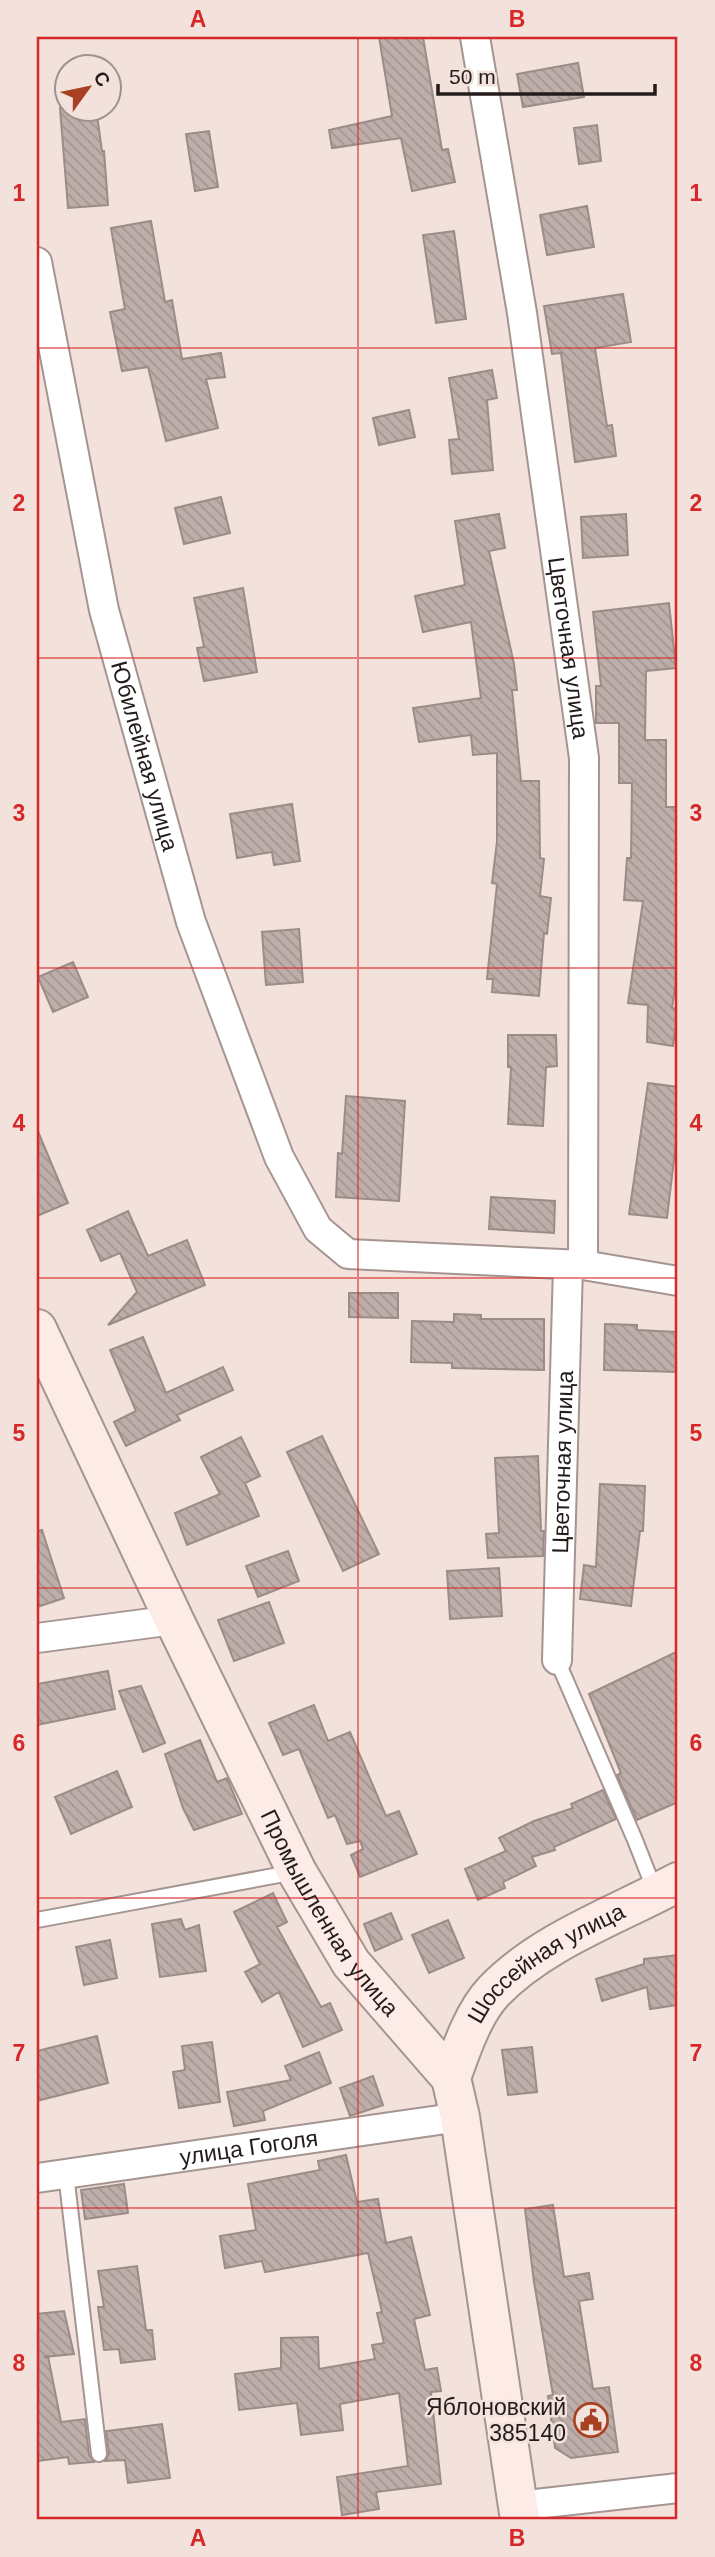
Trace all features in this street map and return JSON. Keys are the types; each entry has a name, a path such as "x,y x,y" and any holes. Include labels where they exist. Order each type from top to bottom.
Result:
{"street":[{"name":"Цветочная улица","path":"475,37 522,313 584,758 575,1265 557,1660"},
{"name":"Юбилейная улица","path":"37,262 104,610 191,922 279,1157 318,1230 348,1254 575,1265"},
{"path":"575,1265 678,1281"},
{"name":"Промышленная улица","path":"37,1329 174,1620 297,1872 351,1963 451,2078 460,2117 519,2513"},
{"path":"37,1638 174,1620"},
{"name":"Шоссейная улица","path":"451,2078 468,2033 492,1993 537,1954 667,1888"},
{"name":"улица Гоголя","path":"37,2178 460,2117"},
{"path":"519,2513 678,2488"}],"lane":[{"path":"557,1660 635,1840 667,1888"},
{"path":"37,1920 297,1872"},
{"path":"66,2174 99,2454"}],"building":[{"path":"379,37 423,37 442,150 448,149 455,182 412,191 401,138 332,148 329,130 392,116"},
{"path":"578,63 584,97 523,107 517,74"},
{"path":"61,122 98,122 104,151 108,205 68,208"},
{"path":"597,125 601,161 579,164 574,128"},
{"path":"209,131 218,187 195,191 186,134"},
{"path":"587,206 594,247 547,255 540,215"},
{"path":"151,221 165,302 172,300 182,359 221,353 225,377 206,379 218,428 166,441 148,367 122,371 110,312 125,309 111,228"},
{"path":"454,231 466,319 436,323 423,235"},
{"path":"623,294 631,342 595,348 607,426 612,425 616,456 575,462 561,353 552,354 544,306"},
{"path":"492,370 497,398 487,400 493,470 452,474 449,440 459,439 449,378"},
{"path":"409,410 415,437 379,445 373,418"},
{"path":"221,497 230,533 184,544 175,508"},
{"path":"499,514 505,548 489,551 514,664 517,690 512,690 521,781 539,781 540,858 544,859 540,896 551,898 547,934 544,933 539,996 492,992 493,979 487,979 497,884 492,883 497,841 497,753 473,755 471,735 419,742 413,708 481,698 471,622 423,632 415,596 465,585 455,521"},
{"path":"626,514 628,555 583,558 581,517"},
{"path":"243,588 257,672 204,681 197,648 204,647 194,598"},
{"path":"669,603 676,668 646,671 645,740 666,740 666,807 678,807 678,969 672,1008 678,1009 673,1046 647,1042 648,1005 628,1003 643,901 624,900 627,858 631,858 632,783 619,783 619,723 596,723 596,686 601,686 593,612"},
{"path":"292,804 300,861 274,865 272,852 237,858 230,814"},
{"path":"299,929 303,982 266,985 262,932"},
{"path":"73,962 88,997 53,1012 38,977"},
{"path":"508,1035 556,1035 557,1066 546,1067 543,1126 508,1124 511,1067 508,1067"},
{"path":"648,1083 678,1087 678,1143 667,1218 629,1214"},
{"path":"346,1096 405,1101 399,1201 336,1197 338,1153 342,1154"},
{"path":"37,1129 68,1203 37,1216"},
{"path":"491,1197 555,1201 554,1233 489,1229"},
{"path":"128,1211 148,1256 187,1240 205,1285 108,1325 137,1292 120,1253 101,1261 87,1230"},
{"path":"349,1293 398,1293 398,1318 349,1317"},
{"path":"454,1314 481,1315 481,1319 544,1319 544,1370 452,1368 452,1363 411,1362 412,1321 454,1322"},
{"path":"605,1324 637,1325 637,1330 678,1332 678,1372 604,1370"},
{"path":"143,1337 166,1393 223,1367 233,1390 177,1415 180,1420 126,1446 114,1422 136,1411 110,1350"},
{"path":"322,1436 379,1554 343,1571 287,1452"},
{"path":"241,1437 260,1476 245,1483 259,1516 187,1545 175,1513 220,1494 201,1457"},
{"path":"538,1456 541,1531 544,1531 543,1556 488,1558 486,1534 499,1533 495,1458"},
{"path":"600,1484 645,1486 643,1531 640,1531 631,1606 580,1599 584,1565 596,1567"},
{"path":"42,1530 64,1598 37,1607 37,1531"},
{"path":"288,1551 299,1581 258,1597 246,1566"},
{"path":"499,1568 502,1616 450,1619 447,1571"},
{"path":"269,1602 284,1643 234,1661 218,1620"},
{"path":"678,1651 678,1802 637,1820 617,1775 621,1773 589,1694"},
{"path":"108,1671 115,1709 37,1725 37,1684"},
{"path":"141,1686 165,1743 143,1752 119,1691"},
{"path":"314,1705 328,1741 350,1732 386,1816 399,1811 417,1854 360,1877 351,1855 363,1849 360,1841 347,1844 335,1815 328,1818 299,1749 283,1755 269,1723"},
{"path":"200,1740 217,1782 227,1778 242,1814 194,1830 183,1808 165,1754"},
{"path":"117,1771 132,1807 71,1834 55,1797"},
{"path":"603,1790 616,1819 554,1847 555,1850 532,1857 536,1866 503,1882 505,1888 478,1900 465,1869 506,1851 499,1838 534,1821 573,1808 571,1804"},
{"path":"273,1893 287,1922 277,1927 321,2007 330,2003 342,2030 303,2047 279,1992 262,2002 245,1972 260,1964 234,1912"},
{"path":"391,1913 402,1939 375,1951 364,1924"},
{"path":"181,1919 185,1930 199,1925 206,1971 160,1977 152,1924"},
{"path":"448,1920 464,1958 429,1973 412,1935"},
{"path":"110,1940 117,1978 84,1985 76,1947"},
{"path":"678,1955 678,2005 650,2009 647,1987 602,2001 596,1979 644,1964 644,1959"},
{"path":"97,2036 108,2083 37,2101 37,2051"},
{"path":"212,2042 220,2102 179,2108 173,2072 185,2070 182,2046"},
{"path":"532,2047 537,2092 508,2095 502,2050"},
{"path":"319,2052 331,2083 263,2111 265,2120 234,2126 227,2092 291,2080 285,2066"},
{"path":"373,2076 383,2105 350,2116 340,2088"},
{"path":"346,2155 357,2202 378,2199 386,2243 411,2237 430,2315 414,2319 425,2370 437,2368 441,2391 431,2392 441,2484 376,2492 379,2509 342,2515 337,2477 408,2466 399,2393 340,2404 343,2430 301,2435 297,2403 239,2410 235,2374 281,2368 281,2338 318,2337 319,2369 375,2359 372,2345 384,2343 377,2313 382,2312 368,2253 265,2272 262,2261 225,2268 220,2236 256,2230 248,2184 320,2170 318,2161"},
{"path":"124,2184 128,2213 85,2219 81,2190"},
{"path":"553,2205 564,2277 589,2273 593,2299 579,2301 593,2389 609,2387 618,2452 571,2458 555,2448 548,2396 553,2395 525,2209"},
{"path":"137,2266 146,2330 152,2330 155,2359 121,2363 119,2349 104,2350 98,2307 104,2307 98,2271"},
{"path":"64,2311 74,2354 48,2357 61,2422 85,2419 89,2455 94,2462 69,2464 68,2457 37,2461 37,2314"},
{"path":"162,2424 170,2478 128,2483 125,2460 105,2461 109,2454 106,2431"}],"place":[{"name":"Яблоновский 385140","path":"591,2420"}]}
